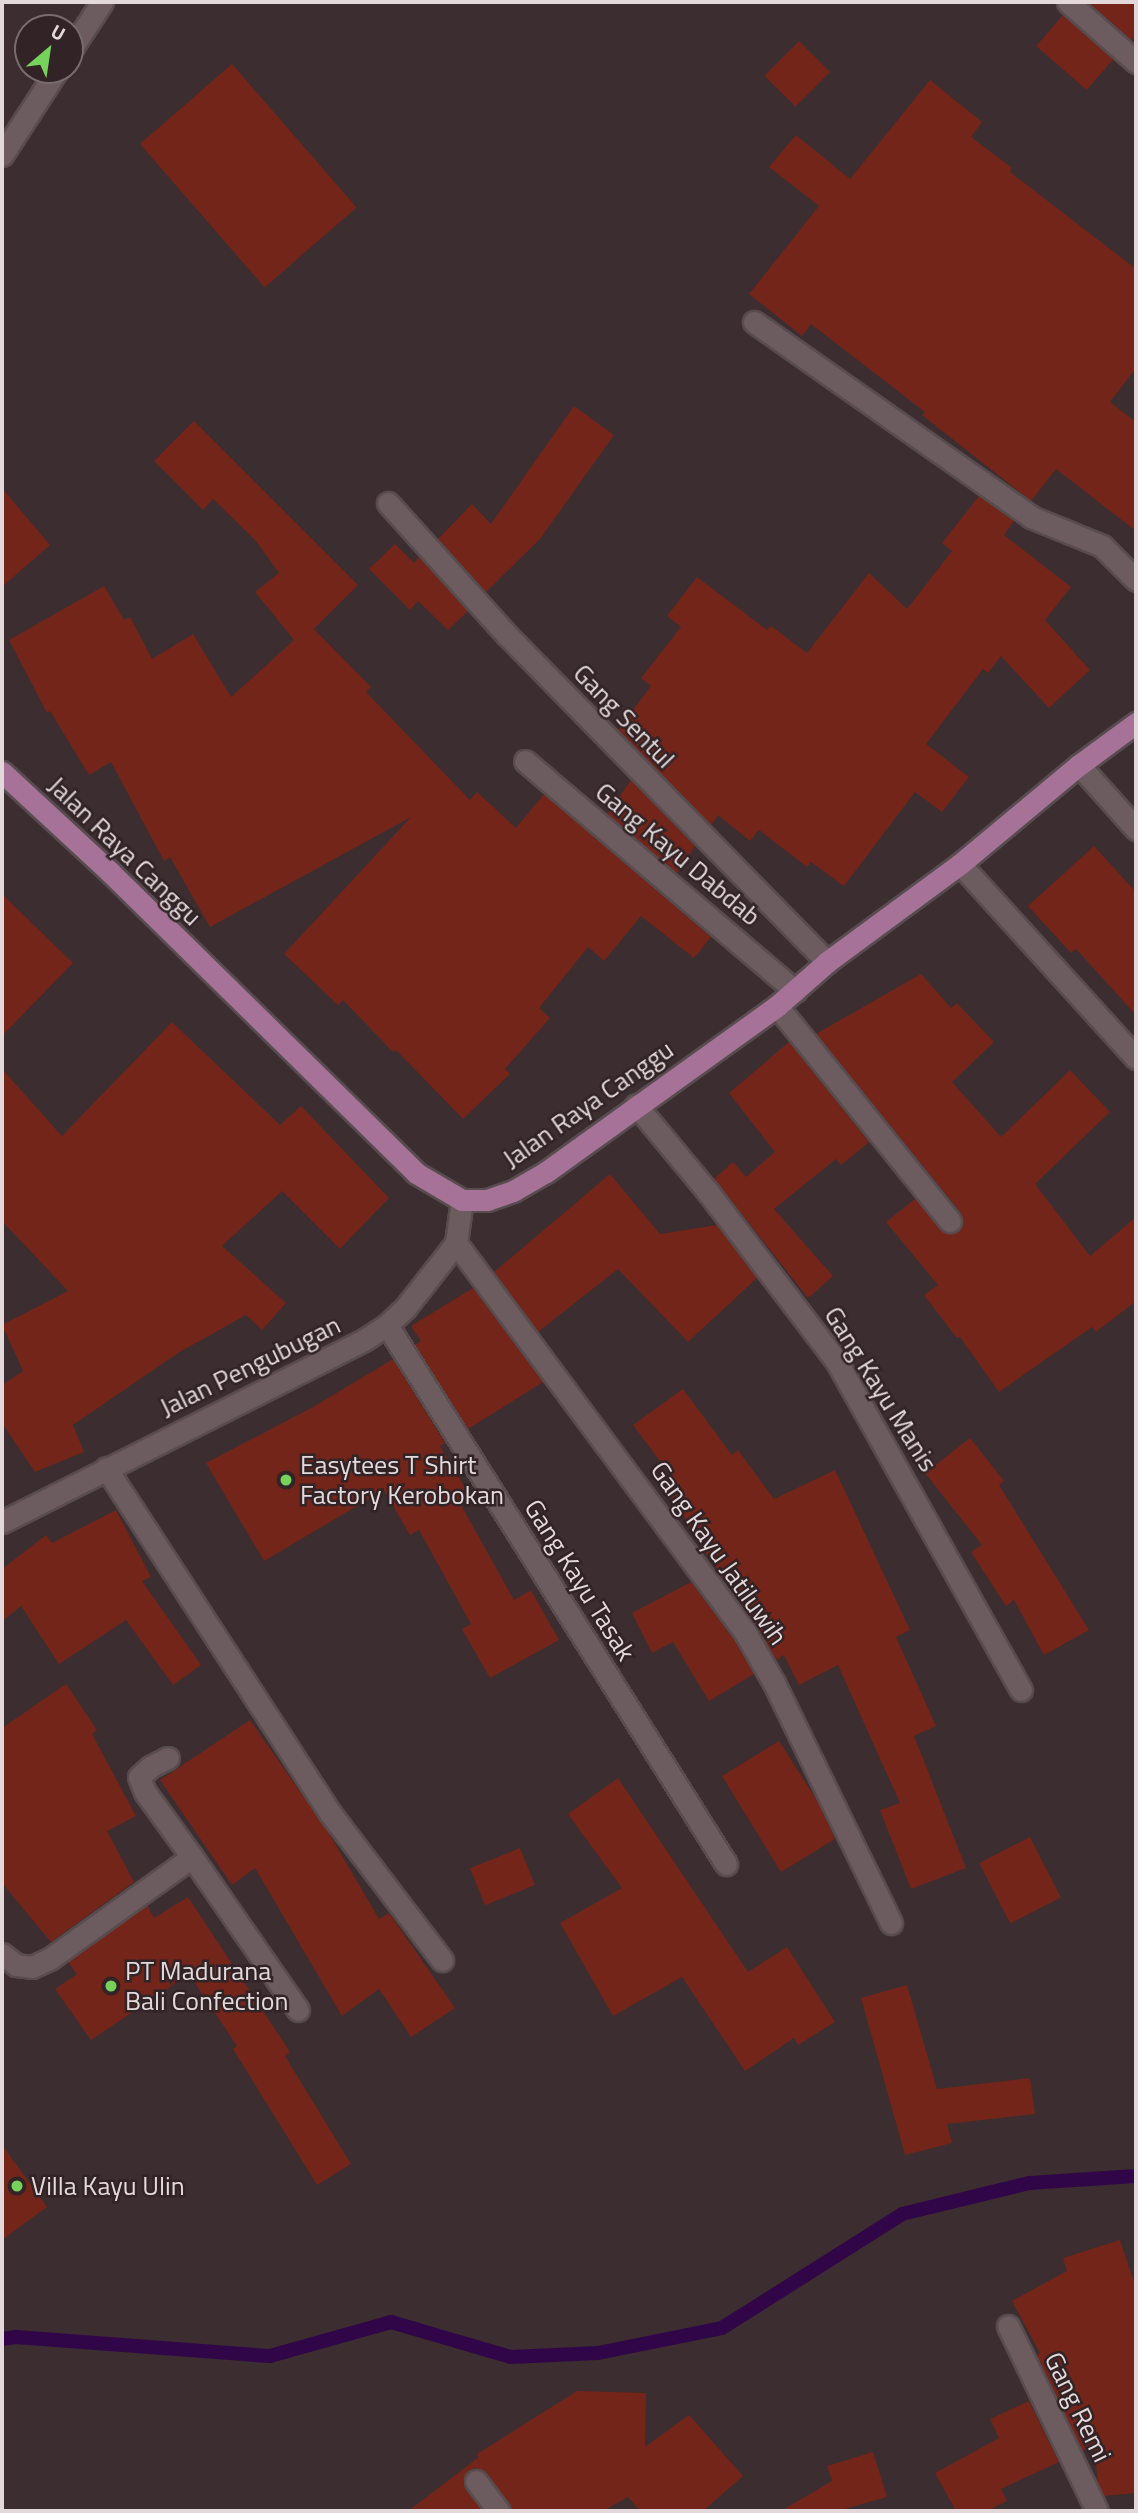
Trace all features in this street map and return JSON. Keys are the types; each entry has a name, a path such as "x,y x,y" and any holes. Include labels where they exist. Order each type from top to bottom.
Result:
{"main road":[{"name":"Jalan Raya Canggu","path":"2,772 110,872 416,1173 462,1200 487,1200 513,1191 546,1172 777,1006 827,962 960,863 1079,765 1136,723"}],"street":[{"path":"84,30 102,2"},
{"path":"1068,2 1136,62"},
{"path":"2,155 48,84"},
{"path":"754,322 1031,517 1102,546 1136,580"},
{"name":"Gang Sentul","path":"388,503 507,635 827,962"},
{"name":"Gang Kayu Dabdab","path":"525,761 795,991"},
{"path":"1079,765 1136,829"},
{"path":"960,863 1136,1058"},
{"path":"777,1006 950,1221"},
{"name":"Gang Kayu Manis","path":"636,1105 708,1192 837,1362 1021,1690"},
{"path":"456,1243 462,1200"},
{"name":"Jalan Pengubugan","path":"4,1516 364,1340 387,1325 406,1307 456,1243"},
{"name":"Gang Kayu Jatiluwih","path":"456,1243 746,1634 774,1683 891,1923"},
{"name":"Gang Kayu Tasak","path":"387,1325 726,1864"},
{"path":"106,1468 330,1813 442,1960"},
{"path":"168,1758 139,1777 145,1792 298,2010"},
{"path":"2,1954 16,1965 32,1967 51,1958 192,1857"},
{"name":"Gang Remi","path":"1009,2326 1097,2511"},
{"path":"476,2481 499,2511"}],"building":[{"path":"1088,2 1136,2 1136,34 1131,40"},
{"path":"1063,15 1114,59 1087,90 1036,46"},
{"path":"799,41 830,72 795,107 764,76"},
{"path":"232,64 357,207 265,287 140,144"},
{"path":"930,80 982,122 971,137 1012,168 1010,172 1136,269 1136,368 1110,402 1136,422 1136,531 1056,469 1031,501 922,415 925,412 811,324 802,336 749,294 819,206 769,167 796,135 850,179"},
{"path":"574,406 614,435 540,539 486,592 438,539 472,504 491,524"},
{"path":"194,421 358,585 314,629 371,687 366,692 470,800 477,792 516,828 544,794 711,937 694,958 641,916 604,961 588,947 539,1008 550,1018 505,1069 510,1074 463,1119 343,1000 338,1005 284,954 411,817 210,927 170,857 164,861 111,762 89,775 50,711 47,713 9,640 104,586 124,620 130,617 152,659 193,634 231,697 294,640 255,592 279,573 256,541 213,499 203,510 154,461"},
{"path":"2,488 50,545 2,587"},
{"path":"979,496 1014,521 1004,535 1071,587 1045,620 1090,670 1049,708 1001,656 988,673 983,669 926,744 969,777 942,812 915,792 844,886 811,862 807,867 759,830 750,841 718,815 711,825 618,730 651,686 641,678 681,627 667,616 697,577 767,630 771,626 807,653 869,573 907,609 952,551 942,543"},
{"path":"395,544 414,563 419,557 468,611 448,630 418,601 410,610 369,569"},
{"path":"631,780 695,846 677,873 607,814"},
{"path":"1094,846 1136,892 1136,1015 1076,949 1071,953 1028,906"},
{"path":"2,894 73,963 2,1036"},
{"path":"921,974 951,1008 957,1003 994,1042 952,1082 1001,1137 1070,1070 1110,1112 1035,1184 1090,1256 1136,1217 1136,1301 1096,1332 1092,1327 999,1392 960,1337 957,1338 924,1295 938,1285 886,1222 915,1199 946,1233 953,1234 962,1226 961,1213 816,1034"},
{"path":"172,1022 280,1125 301,1106 389,1198 340,1249 282,1191 222,1246 286,1303 262,1330 246,1315 178,1353 73,1425 84,1452 35,1472 2,1423 2,1385 23,1371 2,1325 68,1291 2,1221 2,1069 62,1136"},
{"path":"789,1042 869,1142 841,1165 836,1159 774,1209 833,1276 808,1298 714,1179 733,1162 746,1177 775,1152 729,1093"},
{"path":"610,1174 660,1234 717,1225 757,1278 688,1342 618,1269 538,1332 494,1272"},
{"path":"473,1288 543,1382 468,1429 415,1345 421,1341 411,1326"},
{"path":"393,1359 445,1443 440,1446 472,1499 461,1505 514,1600 531,1590 559,1640 490,1678 462,1629 471,1624 419,1530 410,1535 384,1490 264,1561 206,1463 313,1407"},
{"path":"683,1389 732,1455 738,1450 774,1499 835,1470 910,1630 896,1637 936,1726 914,1736 966,1868 911,1889 880,1810 900,1803 838,1665 799,1685 784,1655 776,1660 757,1626 671,1498 682,1491 633,1425"},
{"path":"970,1438 1004,1481 999,1485 1089,1630 1044,1655 1014,1600 1006,1606 971,1552 982,1545 925,1473"},
{"path":"116,1510 151,1577 142,1581 201,1665 173,1685 126,1620 59,1664 21,1606 2,1621 2,1569 46,1535 52,1543"},
{"path":"691,1582 735,1641 754,1674 709,1701 673,1642 652,1653 632,1613"},
{"path":"66,1684 97,1730 92,1734 136,1816 107,1831 134,1882 51,1942 2,1883 2,1728"},
{"path":"250,1720 327,1830 379,1919 389,1913 455,2008 411,2037 379,1989 342,2016 255,1868 232,1885 160,1780"},
{"path":"779,1741 818,1802 835,1839 781,1872 722,1776"},
{"path":"618,1778 748,1972 787,1947 835,2022 798,2045 794,2038 745,2071 682,1977 613,2016 560,1923 622,1888 568,1814"},
{"path":"1030,1837 1061,1898 1010,1923 979,1863"},
{"path":"520,1848 535,1885 485,1905 470,1868"},
{"path":"188,1897 290,2052 285,2056 351,2164 317,2185 233,2049 237,2046 189,1974 91,2040 55,1989 77,1974 68,1962 147,1905 154,1918"},
{"path":"907,1985 937,2089 1030,2078 1035,2114 947,2124 952,2143 905,2155 861,1998"},
{"name":"Villa Kayu Ulin","path":"2,2145 47,2207 2,2240"},
{"path":"1120,2240 1136,2288 1136,2493 1104,2496 1098,2483 1094,2445 1082,2451 1037,2355 1040,2353 1012,2301 1067,2271 1063,2258"},
{"path":"577,2391 646,2393 645,2447 689,2415 743,2476 703,2511 640,2511 628,2497 603,2511 512,2511 486,2473 475,2468 468,2471 463,2483 483,2511 408,2511 479,2457 477,2454"},
{"path":"1029,2401 1059,2462 1001,2489 1007,2501 987,2511 956,2511 935,2473 999,2438 990,2419"},
{"path":"873,2452 887,2497 838,2511 781,2511 832,2481 827,2466"}],"waterway":[{"path":"2,2339 16,2337 270,2356 391,2322 511,2357 598,2353 722,2328 902,2214 1029,2183 1136,2176"}],"place":[{"name":"Easytees T Shirt Factory Kerobokan","path":"286,1480"},
{"name":"PT Madurana Bali Confection","path":"111,1986"},
{"name":"Villa Kayu Ulin","path":"17,2186"}]}
